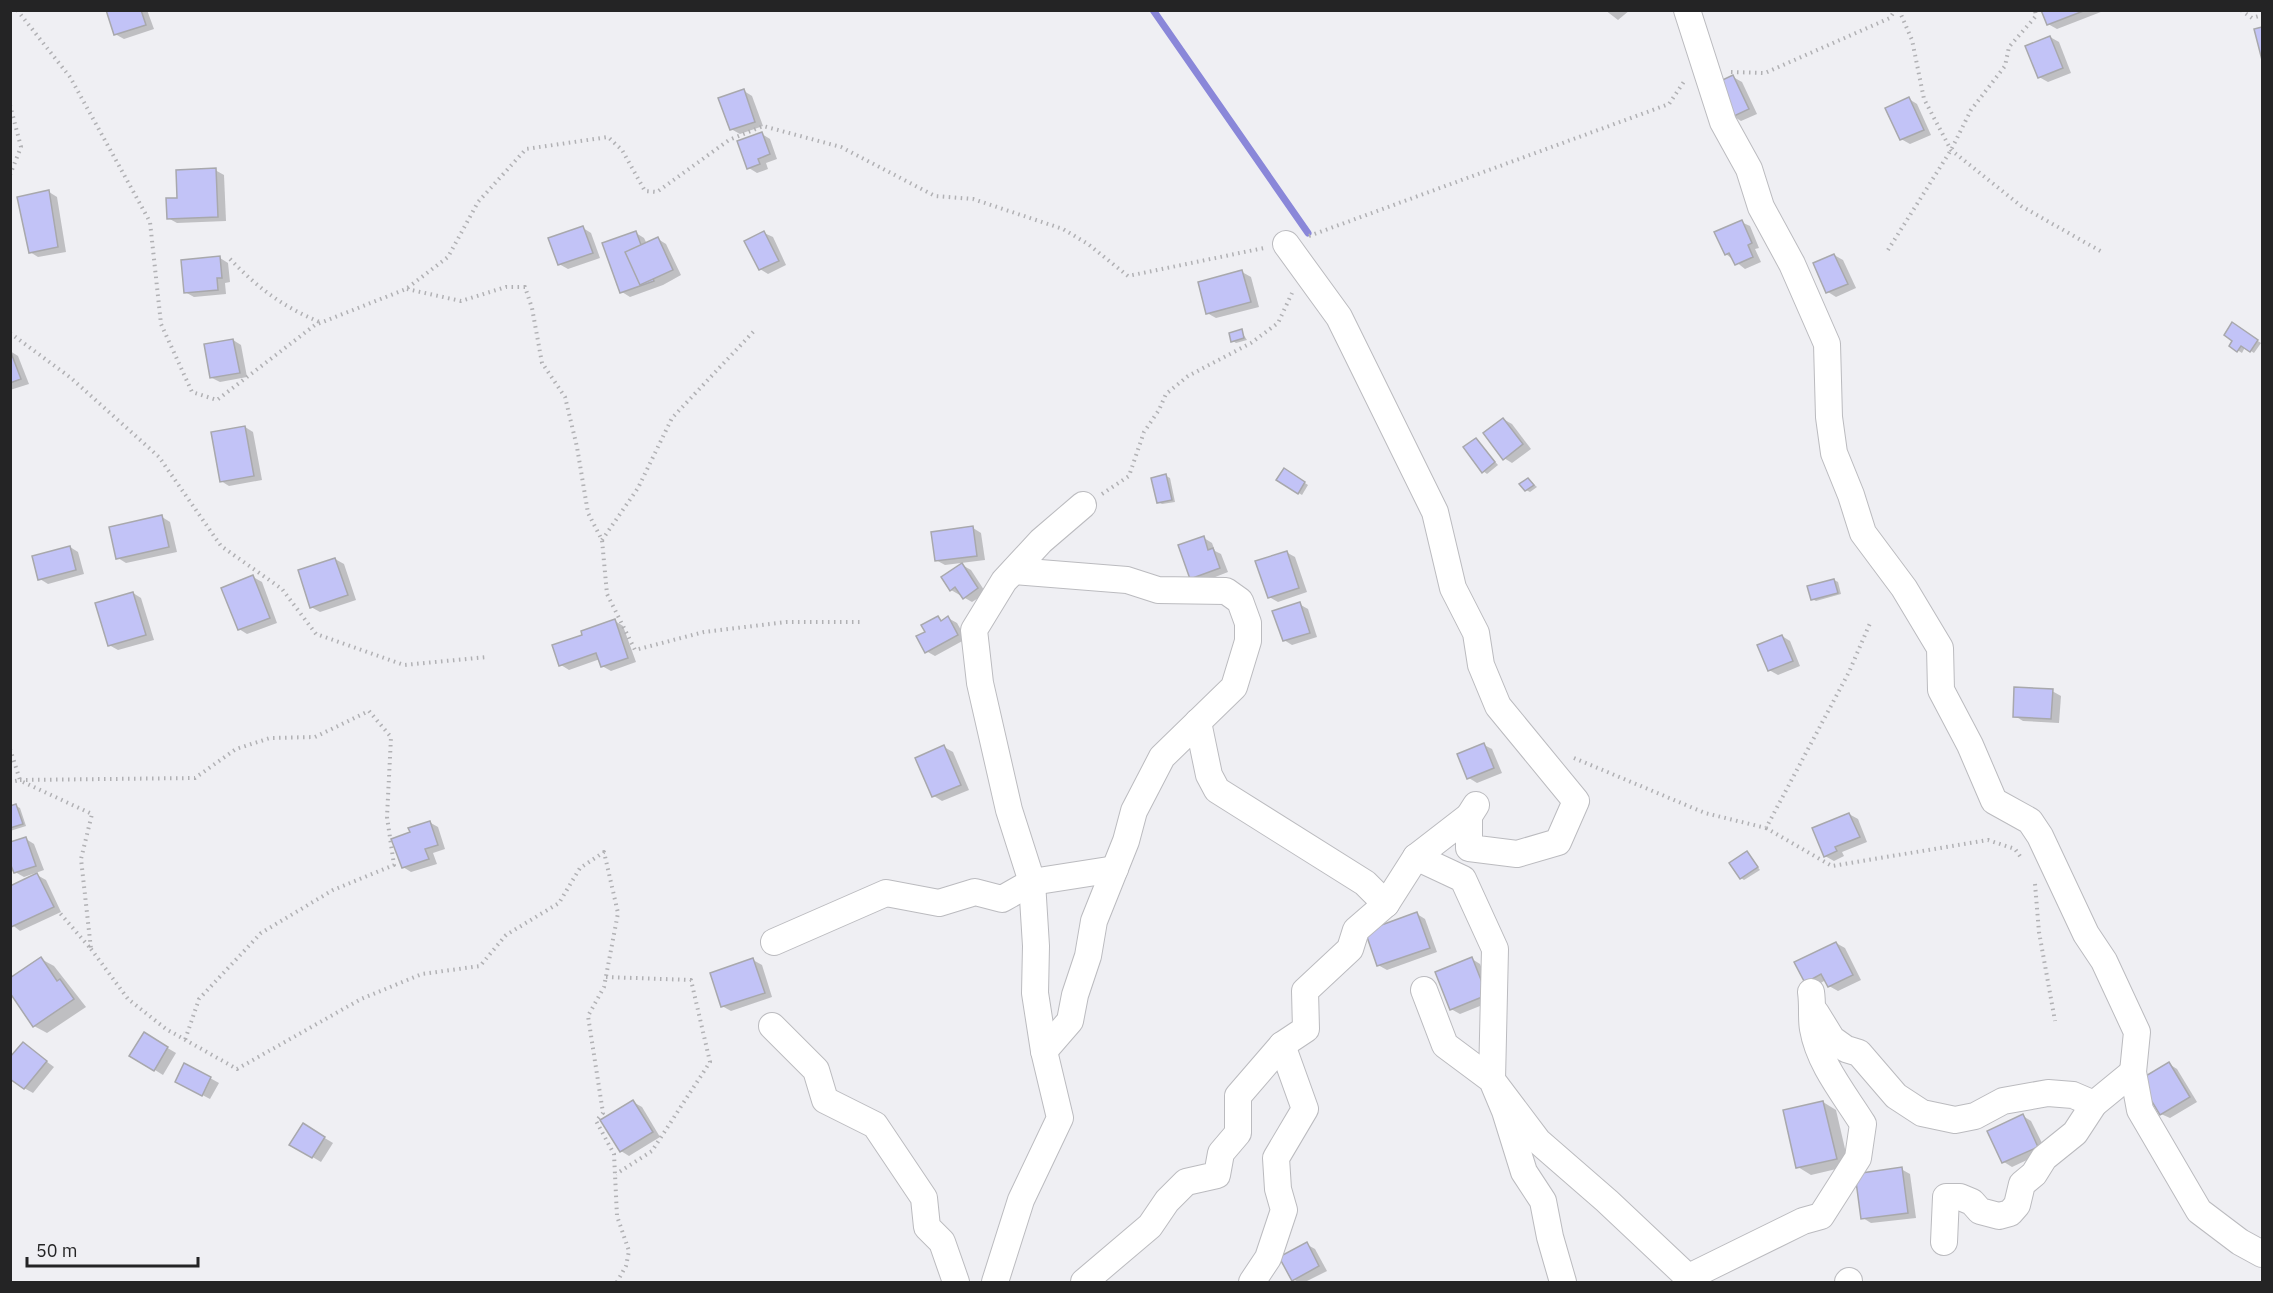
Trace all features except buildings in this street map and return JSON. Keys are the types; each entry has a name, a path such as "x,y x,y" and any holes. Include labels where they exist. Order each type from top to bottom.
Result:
{"street":[{"path":"1687,10 1723,122 1749,169 1761,207 1792,264 1827,344 1829,417 1834,453 1863,533 1904,588 1940,648 1941,690 1970,745 1994,801 2030,821 2040,836 2086,934 2104,961 2137,1032 2133,1072 2140,1110 2199,1211 2240,1242 2262,1254"},
{"path":"1286,244 1340,317 1436,512 1452,588 1476,633 1481,665 1498,706 1576,801 1558,842 1517,854 1469,848"},
{"path":"995,1282 1021,1200 1060,1118 1044,1052 1035,993 1036,946 1032,882 1009,810 980,683 974,630 1014,571 1041,541 1083,505"},
{"path":"1014,571 1127,580 1158,590 1226,591 1240,601 1248,622 1248,641 1234,687 1162,757 1134,811 1094,921 1088,956 1075,995 1070,1021 1044,1052"},
{"path":"1198,722 1209,775 1217,790 1365,883 1386,904"},
{"path":"1084,1282 1150,1226 1167,1201 1186,1182 1217,1175 1221,1153 1238,1133 1238,1096 1282,1045 1306,1029 1305,991 1350,949 1356,930 1386,904 1416,857 1473,810 1469,848 1472,865 1463,879"},
{"path":"1416,857 1463,879 1495,949 1492,1080 1505,1111 1524,1172 1543,1201 1550,1237 1563,1282"},
{"path":"774,942 886,893 939,903 975,892 1002,899 1032,882 1115,868"},
{"path":"1424,990 1445,1045 1492,1080 1538,1141 1691,1280 1803,1221 1821,1216 1858,1158 1863,1124 1819,1052 1812,1027 1813,1001 1832,1039 1846,1049 1859,1053 1896,1096 1922,1113 1955,1120 1975,1116 2002,1101 2048,1093 2073,1095 2094,1104"},
{"path":"772,1026 816,1070 825,1100 875,1125 924,1198 927,1227 942,1242 956,1282"},
{"path":"1252,1282 1271,1270 1284,1210 1278,1189 1276,1158 1305,1109 1282,1045"},
{"path":"1944,1242 1947,1197 1960,1197 1972,1202 1980,1211 1999,1216 2010,1213 2017,1205 2022,1184 2034,1174 2044,1158 2075,1133 2094,1104 2133,1072"}],"path":[{"path":"17,10 70,77 150,222 161,324 192,392 217,400 322,323 406,289 448,257 478,202 526,149 608,137 622,150 645,191 657,192 729,140 763,126 841,147 935,196 973,199 1063,229 1088,244 1128,276 1286,244 1669,104 1690,73 1765,73 1890,18 1897,10 1912,40 1924,99 1951,150 2021,206 2102,252"},
{"path":"1888,250 1951,150 1971,110 2005,66 2009,47 2036,16 2035,10"},
{"path":"2241,10 2252,18 2262,15"},
{"path":"10,105 21,147 10,175"},
{"path":"230,260 248,278 291,310 322,323"},
{"path":"1083,505 1129,476 1144,432 1159,410 1166,394 1188,376 1251,343 1278,323 1295,286"},
{"path":"406,289 427,296 461,301 506,287 525,287 532,308 542,363 565,398 577,447 588,513 602,540 607,594 636,650 704,632 786,622 861,622"},
{"path":"602,540 638,488 672,418 754,331"},
{"path":"10,333 71,378 159,457 221,546 282,589 316,634 404,665 487,657"},
{"path":"1766,828 1849,672 1871,621"},
{"path":"10,782 195,778 236,749 270,738 315,737 369,711 391,737 387,817 394,865 333,890 261,933 199,999 185,1040"},
{"path":"10,749 20,780 92,814 81,859 91,949"},
{"path":"1536,751 1564,755 1705,813 1766,828 1832,866 1988,840 2015,849 2028,868"},
{"path":"59,912 91,949 128,999 185,1040 237,1069 361,999 423,974 480,966 506,935 559,903 580,868 604,852 618,913 604,987 588,1016 603,1113 596,1121 614,1154 617,1216 629,1251 626,1266 617,1282"},
{"path":"2034,878 2039,932 2055,1022"},
{"path":"606,977 691,980 710,1062 652,1151 615,1174"}],"waterway":[{"path":"1153,10 1308,233"}]}
